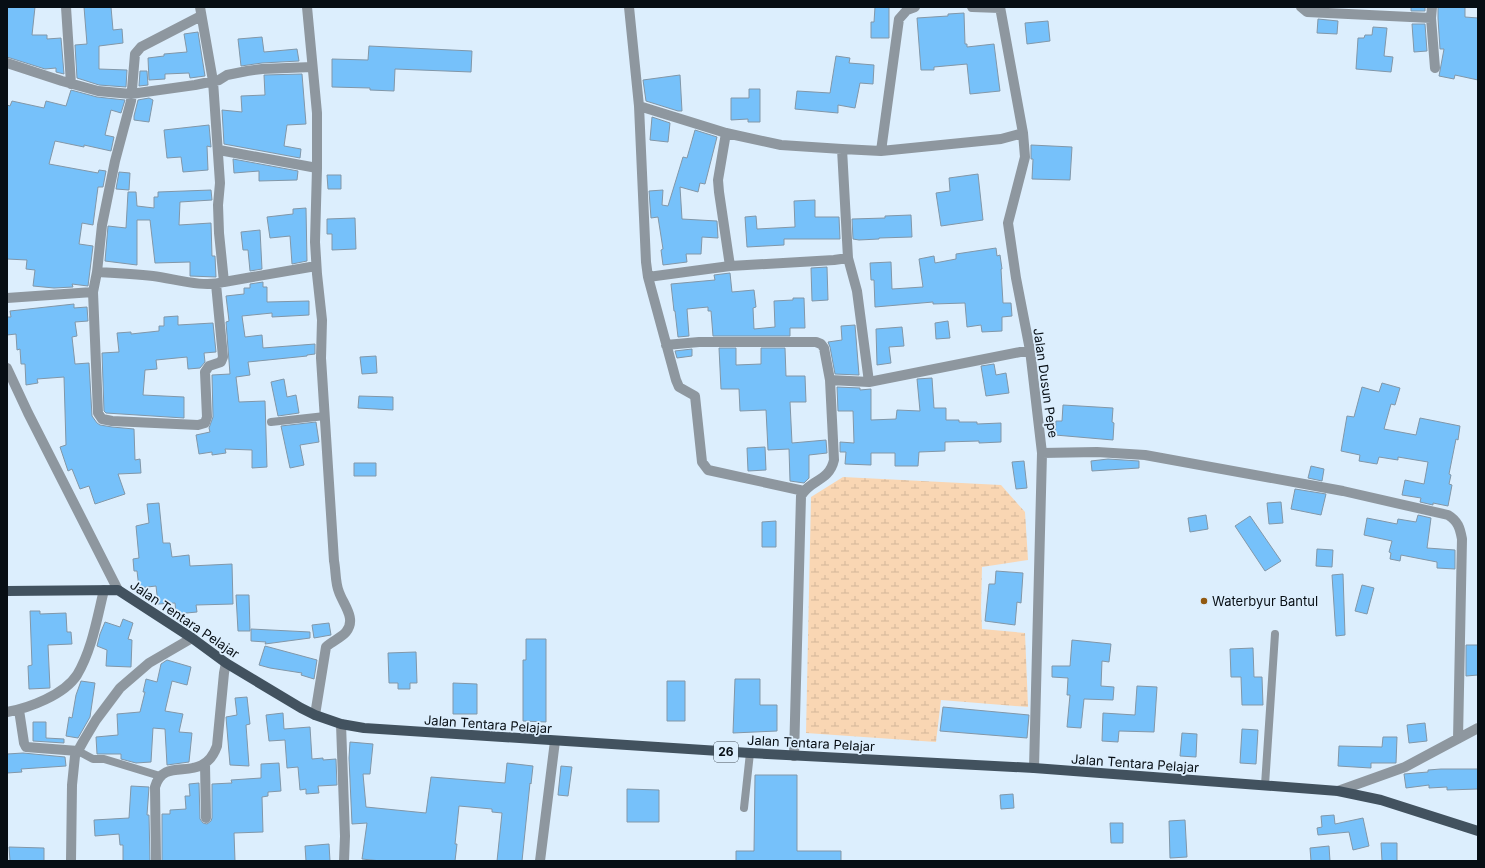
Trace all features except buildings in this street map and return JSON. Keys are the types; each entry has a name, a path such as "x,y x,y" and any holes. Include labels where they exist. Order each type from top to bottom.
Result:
{"main road":[{"name":"Jalan Tentara Pelajar","path":"7,591 118,590 192,638 226,663 315,716 341,724 364,728 794,756 1034,768 1338,791 1381,800 1478,831"}],"street":[{"path":"66,7 71,84"},
{"path":"307,7 317,113 315,242 322,320 322,358 334,561 338,591 346,604 350,625 346,632 331,641 326,647 315,716"},
{"path":"628,7 639,106 646,262 648,277 676,380 679,387 695,396 702,462 708,470 804,491"},
{"path":"881,151 899,19 907,10 915,7"},
{"path":"972,7 1000,7"},
{"name":"Jalan Dusun Pepe","path":"1000,7 1023,133 1025,157 1008,223 1016,278 1030,350 1042,453 1034,768"},
{"path":"1301,7 1307,12 1431,18"},
{"path":"1432,7 1431,18 1436,68"},
{"path":"200,12 213,82 219,150 220,183 218,205 223,357 221,362 209,366 205,372 207,417 205,423 198,425 112,421 102,419 98,413 93,292 97,272 102,225 131,94 134,54 140,47 200,12"},
{"path":"7,63 71,84 98,91 131,94 181,88 213,82 226,75 247,71 312,67"},
{"path":"639,106 726,133 781,145 881,151 1001,139 1023,133"},
{"path":"726,133 718,180 730,266"},
{"path":"842,149 848,258 857,291 869,382"},
{"path":"219,150 317,168"},
{"path":"648,277 730,266 848,258"},
{"path":"97,272 152,276 193,282 220,283 316,266"},
{"path":"7,298 93,292"},
{"path":"666,345 699,342 816,342 821,344 824,348 830,380 834,460 833,467 826,476 804,491 801,496 794,756"},
{"path":"830,380 869,382 1030,350"},
{"path":"7,368 28,413 118,590"},
{"path":"1042,453 1097,452 1145,455 1343,491 1448,515 1453,518 1457,522 1462,539 1458,739"},
{"path":"7,712 19,710 49,697 67,686 76,676 84,660 93,634 104,590"},
{"path":"71,861 72,785 75,756 96,720 120,688 149,663 192,638"},
{"path":"156,861 155,787 160,776 166,772 198,767 205,764 215,752 217,746 226,663"},
{"path":"19,710 24,743 26,747 78,751"},
{"path":"341,724 345,836 344,861"},
{"path":"1338,791 1405,767 1478,728"},
{"path":"540,861 555,741"},
{"path":"205,764 206,818"}],"lane":[{"path":"271,422 325,416"},
{"path":"1265,786 1275,634"},
{"path":"78,751 93,759 104,759 160,776"},
{"path":"744,808 750,753"}],"green space":[{"path":"843,477 1001,485 1025,512 1028,560 982,567 981,607 982,629 1025,633 1028,707 941,700 936,742 806,733 811,497"}],"place":[{"name":"Waterbyur Bantul","path":"1204,601"}]}
